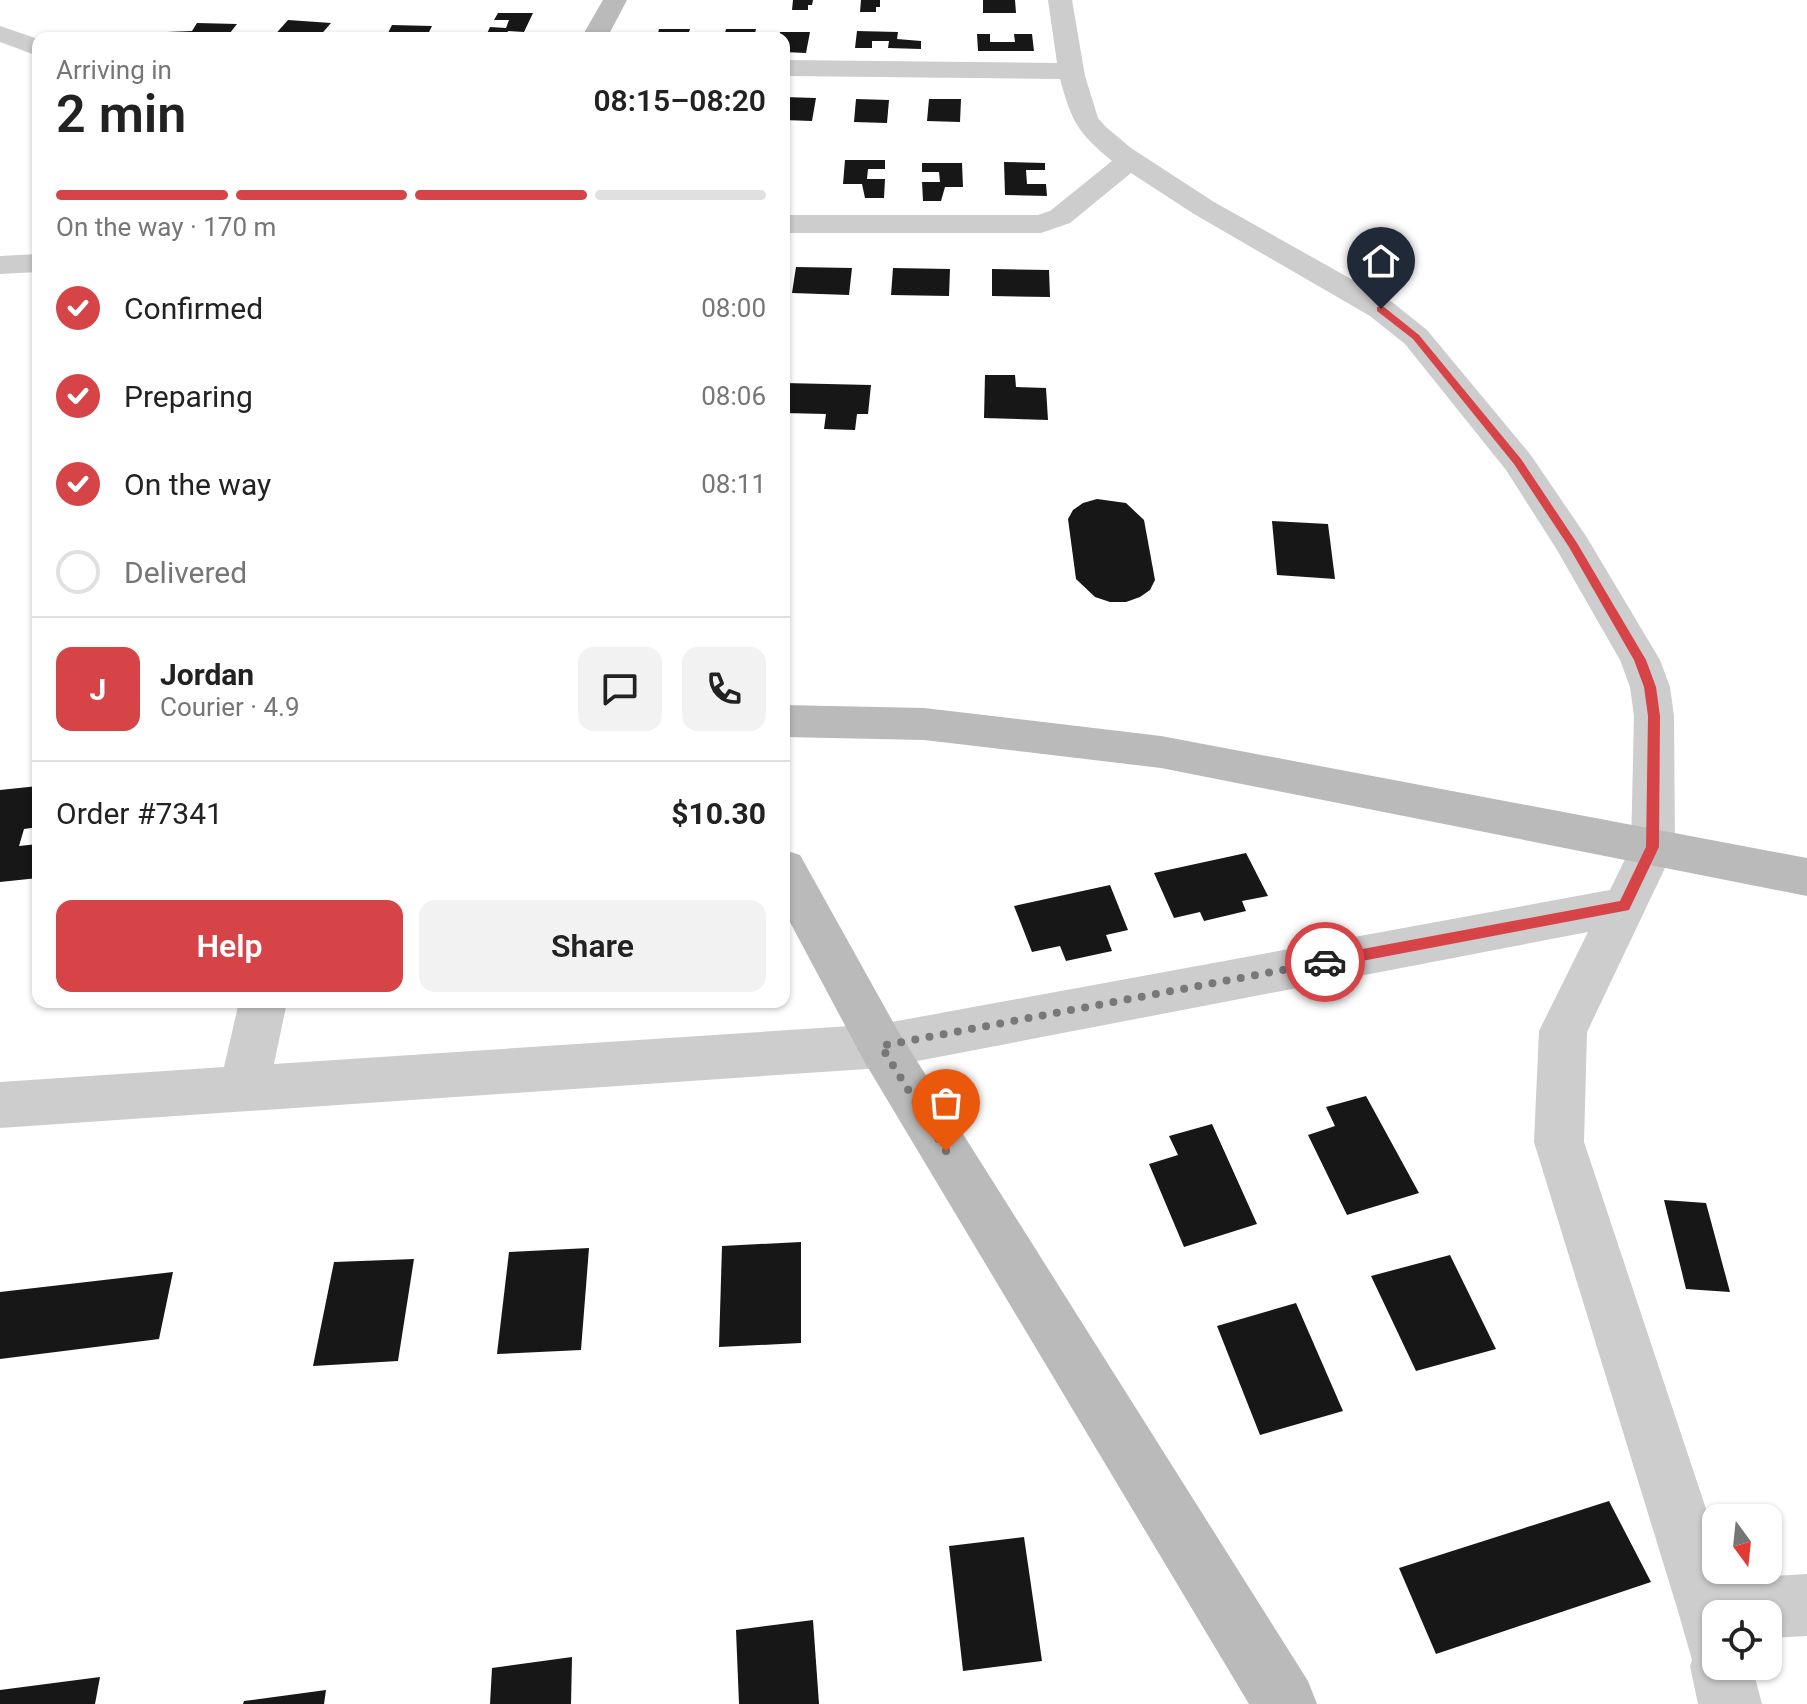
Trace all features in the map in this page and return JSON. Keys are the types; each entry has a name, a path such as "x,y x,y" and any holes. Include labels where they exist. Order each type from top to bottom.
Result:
{"street":[{"path":"597,32 615,0"},
{"path":"1060,0 1070,71 1085,119 1096,133 1130,160 1204,208 1397,320 1416,337 1518,462 1620,624 1650,687 1654,716 1653,847 1563,1031 1559,1142 1702,1600"},
{"path":"0,33 32,46"},
{"path":"790,68 1070,71"},
{"path":"790,224 1041,224 1060,217 1130,160"},
{"path":"0,265 32,262"},
{"path":"790,721 924,724 1161,752 1807,877"},
{"path":"790,879 881,1046 1285,1704"},
{"path":"0,1105 881,1046 1624,906"},
{"path":"244,1089 262,1008"},
{"path":"1782,1615 1807,1605"},
{"path":"1724,1680 1730,1704"}],"building":[{"path":"793,0 813,0 808,10 792,10"},
{"path":"861,0 880,0 880,7 876,7 876,12 860,12"},
{"path":"983,0 1015,0 1016,13 983,13"},
{"path":"498,13 533,13 524,32 488,32 490,27 506,28 509,20 494,20"},
{"path":"288,20 331,23 323,32 277,32"},
{"path":"197,23 237,24 231,32 167,32 192,31"},
{"path":"392,25 432,26 429,32 388,32"},
{"path":"659,29 690,29 689,32 658,32"},
{"path":"726,29 756,29 755,32 725,32"},
{"path":"857,31 898,32 897,39 921,41 921,49 888,48 889,41 872,41 872,48 855,48"},
{"path":"790,32 810,32 806,53 790,52"},
{"path":"977,34 990,34 990,42 1015,42 1014,34 1032,34 1034,51 978,51"},
{"path":"790,97 816,98 812,121 790,120"},
{"path":"856,99 889,100 887,123 854,122"},
{"path":"929,99 961,99 960,122 927,121"},
{"path":"845,160 885,160 885,169 868,169 867,179 885,179 884,198 865,198 862,184 843,184"},
{"path":"1004,162 1045,163 1045,170 1026,170 1027,184 1046,184 1047,196 1005,195"},
{"path":"922,163 962,163 963,187 945,187 941,201 923,201 922,182 940,182 939,172 922,172"},
{"path":"796,267 852,268 849,295 792,293"},
{"path":"893,268 950,269 949,296 891,295"},
{"path":"992,269 1049,270 1050,297 992,296"},
{"path":"985,375 1015,375 1016,387 1046,388 1048,420 984,418"},
{"path":"790,383 871,385 868,414 857,414 855,430 824,429 826,414 790,413"},
{"path":"1097,499 1126,503 1144,520 1155,580 1150,590 1140,597 1126,602 1110,602 1095,597 1076,579 1068,519 1073,510 1083,503"},
{"path":"1272,521 1328,524 1335,579 1277,575"},
{"path":"32,787 32,828 24,829 19,846 32,845 32,879 0,882 0,790"},
{"path":"1246,853 1268,896 1242,901 1246,911 1204,921 1200,912 1174,918 1154,873"},
{"path":"1110,885 1128,930 1106,935 1112,951 1066,961 1060,946 1032,952 1014,906"},
{"path":"1366,1096 1419,1193 1347,1215 1308,1135 1335,1126 1326,1107"},
{"path":"1212,1124 1257,1224 1184,1247 1149,1164 1178,1155 1169,1136"},
{"path":"1664,1200 1706,1203 1730,1292 1686,1289"},
{"path":"801,1242 801,1343 719,1347 722,1246"},
{"path":"589,1248 581,1350 497,1354 509,1252"},
{"path":"1450,1255 1496,1349 1416,1371 1371,1276"},
{"path":"414,1259 398,1361 313,1366 334,1262"},
{"path":"173,1272 159,1339 0,1359 0,1292"},
{"path":"1296,1303 1343,1411 1260,1435 1217,1326"},
{"path":"1609,1501 1651,1582 1436,1654 1399,1568"},
{"path":"1024,1537 1042,1661 963,1671 949,1546"},
{"path":"813,1620 819,1704 739,1704 736,1630"},
{"path":"572,1657 571,1704 490,1704 492,1668"},
{"path":"100,1677 95,1704 0,1704 0,1690"},
{"path":"326,1690 324,1704 243,1704 244,1701"}],"way so far":[{"path":"946,1151 881,1046 1325,962"}],"route":[{"path":"1325,962 1624,906 1653,847 1654,716 1650,687 1640,660 1573,545 1518,462 1416,337 1381,309"}]}
